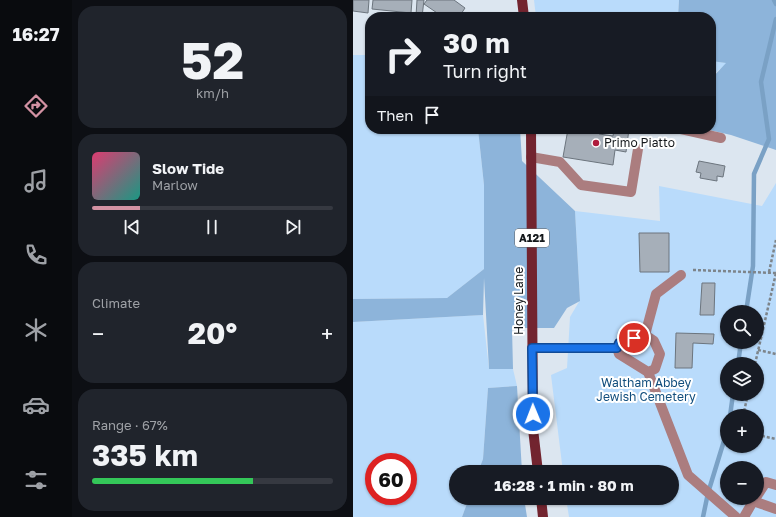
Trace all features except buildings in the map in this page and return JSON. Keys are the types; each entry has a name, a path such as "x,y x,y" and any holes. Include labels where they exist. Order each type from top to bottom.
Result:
{"main road":[{"path":"522,0 523,12"},
{"name":"Honey Lane","path":"531,134 533,429 537,465"},
{"path":"542,505 543,517"}],"lane":[{"path":"703,134 721,138"},
{"path":"531,157 560,162 581,185 631,192 638,149"},
{"path":"645,335 656,294 681,275"},
{"path":"645,335 619,343 617,348 619,354 648,372 689,475 736,517"},
{"path":"645,335 654,341 660,354 655,369 648,372"},
{"path":"532,348 617,348"},
{"path":"764,485 766,482 776,484"},
{"path":"764,503 776,509"},
{"path":"743,517 751,505"}],"path":[{"path":"769,272 776,240"},
{"path":"681,275 691,270 776,272 756,357"},
{"path":"758,350 776,354"},
{"path":"764,436 776,439"}],"green space":[{"path":"534,0 679,0 678,12 535,12"},
{"path":"353,55 365,55 365,134 479,134 484,185 484,269 447,298 353,299"},
{"path":"716,62 727,63 716,73"},
{"name":"Waltham Abbey Jewish Cemetery","path":"776,183 776,517 569,517 567,505 679,505 679,465 562,465 551,375 567,368 570,317 580,300 575,211 660,221 659,186 762,206"},
{"path":"483,315 489,369 513,369 517,386 488,388 483,459 481,465 449,465 449,505 466,505 462,517 353,517 353,322"}],"shaded area":[{"path":"679,0 776,0 776,150 716,132 716,74 726,63 716,62 716,12 678,12"},
{"path":"479,134 520,134 522,161 575,211 580,301 567,308 554,328 512,328 513,369 489,369 484,278 483,315 353,322 353,299 447,298 484,269 484,185"},
{"path":"517,386 522,465 481,465 483,459 488,388"},
{"path":"466,505 525,505 527,517 462,517"}],"waterway":[{"path":"774,0 776,4"},
{"path":"747,305 753,266 754,174 769,139 761,82 776,19"},
{"path":"739,357 740,349"},
{"path":"731,409 732,401"},
{"path":"703,517 708,493 720,453"}],"place":[{"name":"Primo Piatto","path":"596,143"}],"route":[{"path":"533,414 532,348 617,348 619,343 634,338"}]}
